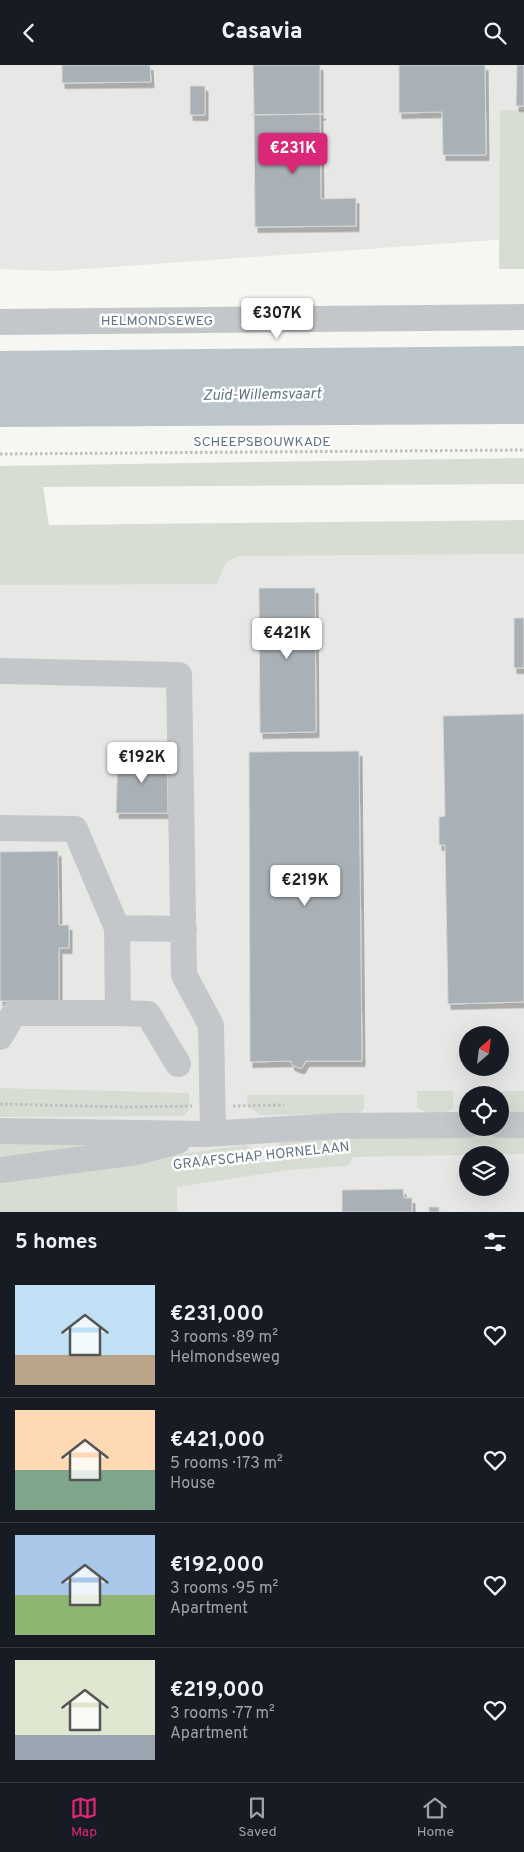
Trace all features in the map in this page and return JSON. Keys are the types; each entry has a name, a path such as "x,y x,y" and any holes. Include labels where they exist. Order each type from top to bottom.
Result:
{"street":[{"name":"HELMONDSEWEG","path":"0,322 524,317"},
{"path":"0,671 179,675 184,975 211,1025 209,1134"},
{"path":"0,828 75,829 117,928 118,1013"},
{"path":"117,928 184,929"},
{"path":"0,1037 14,1013 148,1014 178,1064"},
{"name":"GRAAFSCHAP HORNELAAN","path":"0,1131 209,1134 337,1126 459,1125"},
{"path":"509,1125 524,1125"},
{"name":"GRAAFSCHAP HORNELAAN","path":"0,1170 136,1152 209,1134"}],"path":[{"name":"SCHEEPSBOUWKADE","path":"0,455 524,450"},
{"name":"GRAAFSCHAP HORNELAAN","path":"179,1163 227,1157"}],"shaded area":[{"path":"0,65 524,65 524,238 55,271 0,269"},
{"path":"500,110 524,110 524,269 499,269"},
{"path":"524,458 524,484 43,487 49,525 524,520 524,554 239,556 226,562 217,584 0,585 0,466"},
{"path":"0,532 524,535 524,1212 0,1212"},
{"path":"0,1088 189,1093 189,1110 184,1116 0,1117"},
{"path":"417,1091 453,1091 453,1107 440,1114 425,1112 417,1107"},
{"path":"509,1091 524,1091 524,1113 509,1113"},
{"path":"247,1095 364,1095 364,1109 358,1114 260,1115 248,1107"},
{"path":"509,1132 524,1134 524,1154 509,1154 509,1146 459,1146 459,1155 353,1157 350,1164 345,1166 289,1170 177,1187 177,1212 0,1212 0,1178 246,1145 253,1150 258,1163 281,1161 276,1147 281,1141 459,1134 459,1136 509,1136"},
{"path":"162,1136 0,1159 0,1137"}],"water":[{"name":"Zuid-Willemsvaart","path":"524,346 524,424 0,427 0,351"}],"building":[{"path":"62,65 150,65 151,82 62,83"},
{"path":"253,65 320,65 320,114 323,114 251,115 254,114"},
{"path":"399,65 485,65 486,155 443,155 442,112 399,113"},
{"path":"517,65 524,65 524,106 516,106"},
{"path":"190,86 205,86 205,115 190,115"},
{"path":"323,114 320,115 321,199 356,198 356,226 255,227 254,115 251,115"},
{"path":"259,588 315,588 316,732 260,733"},
{"path":"514,618 524,618 524,668 514,668"},
{"path":"524,714 524,1002 448,1004 445,845 439,845 439,817 445,816 443,716"},
{"path":"359,751 362,1061 306,1061 302,1068 292,1065 291,1061 250,1062 249,752"},
{"path":"118,754 167,754 168,813 116,813"},
{"path":"58,851 59,925 69,925 69,948 59,948 59,1001 0,1001 0,852"},
{"path":"403,1189 404,1198 412,1198 412,1212 342,1212 342,1190"},
{"path":"429,1207 439,1207 439,1212 429,1212"}]}
